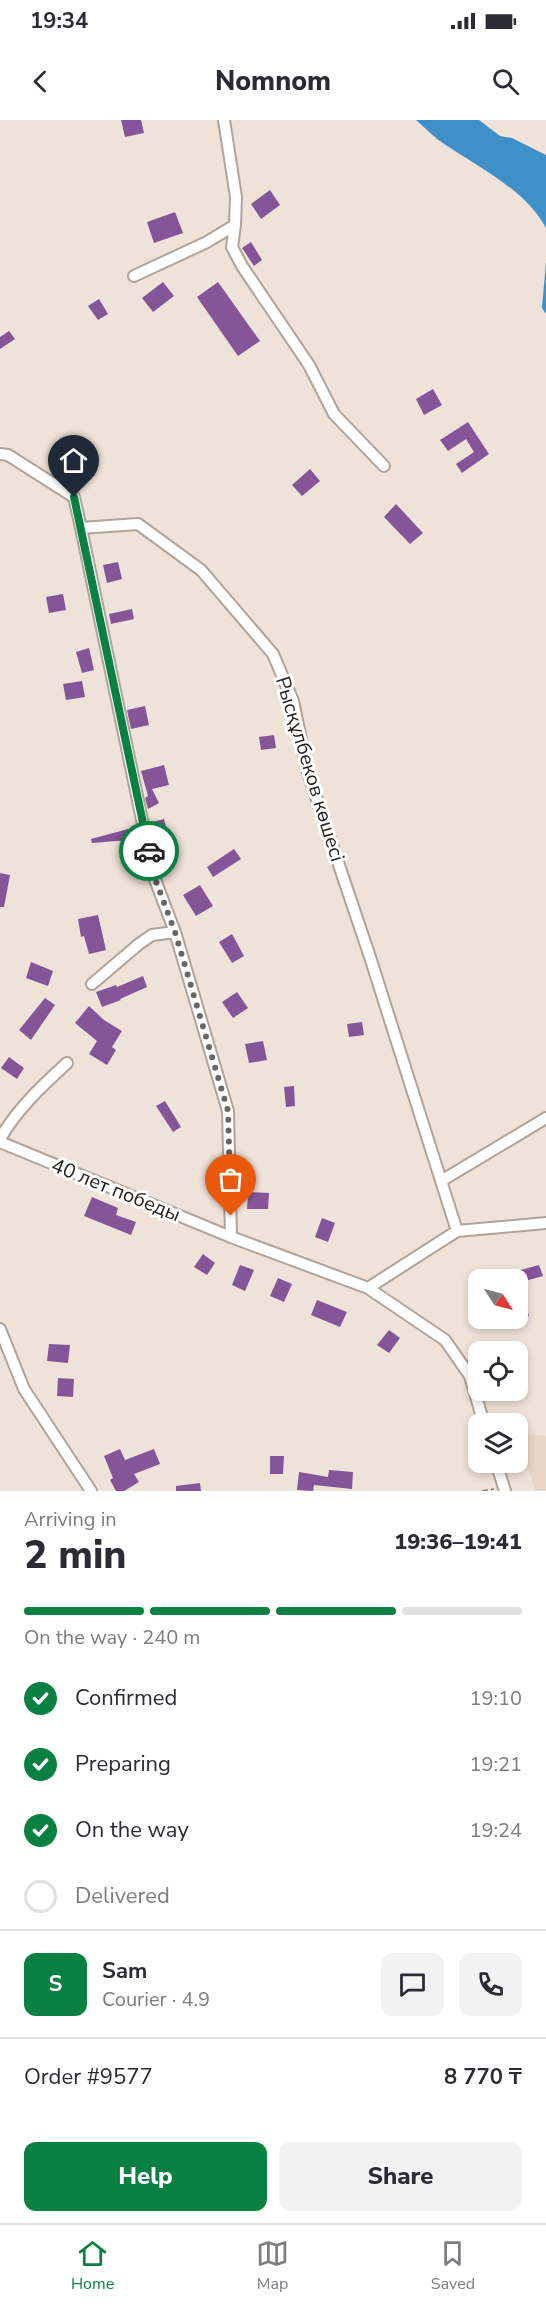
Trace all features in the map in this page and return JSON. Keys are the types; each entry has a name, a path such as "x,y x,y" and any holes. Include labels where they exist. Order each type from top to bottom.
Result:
{"street":[{"path":"224,120 236,197 232,247 242,266 309,365 334,414 384,466"},
{"path":"134,276 207,242 235,225"},
{"path":"0,454 8,455 74,497 154,876 175,932 228,1111 231,1237"},
{"name":"Рысқұлбеков көшесі","path":"81,528 138,524 201,570 273,654 293,701 308,774 457,1231"},
{"path":"92,984 152,935 175,932"},
{"path":"0,1140 10,1121 67,1063"},
{"path":"441,1181 546,1118"},
{"name":"40 лет победы","path":"0,1140 231,1237 368,1288 445,1340 470,1376 482,1413"},
{"path":"368,1288 457,1231 546,1223"},
{"path":"0,1329 4,1348 24,1389 91,1491"},
{"path":"499,1473 505,1491"}],"shaded area":[{"path":"528,1434 546,1436 546,1491 535,1491 528,1467"}],"water":[{"path":"416,120 479,120 500,136 512,138 546,155 546,228 537,214 512,189 437,139"},
{"path":"546,262 546,314 542,308"}],"building":[{"path":"121,120 141,120 144,133 125,137"},
{"path":"270,190 280,205 261,219 251,204"},
{"path":"175,212 183,233 154,243 147,222"},
{"path":"251,242 262,260 254,266 242,248"},
{"path":"163,282 174,296 153,312 142,298"},
{"path":"218,282 260,341 238,356 197,297"},
{"path":"99,299 108,314 98,320 88,306"},
{"path":"9,331 15,339 0,349 0,337"},
{"path":"433,389 442,405 424,415 416,399"},
{"path":"468,422 489,454 462,473 456,464 474,452 466,439 448,451 440,440"},
{"path":"310,469 320,481 302,496 292,485"},
{"path":"396,504 423,533 410,544 384,517"},
{"path":"118,562 122,579 107,583 103,565"},
{"path":"63,594 66,610 49,613 46,597"},
{"path":"132,609 134,619 111,624 109,614"},
{"path":"89,648 94,670 82,673 76,652"},
{"path":"82,681 85,697 66,700 63,684"},
{"path":"145,706 149,725 131,729 127,710"},
{"path":"274,735 276,748 261,750 259,737"},
{"path":"164,765 169,785 152,789 159,803 148,809 145,798 148,796 141,771"},
{"path":"164,819 168,834 157,837 153,822"},
{"path":"128,829 129,840 92,843 91,839"},
{"path":"234,849 241,859 213,877 207,867"},
{"path":"0,873 10,875 4,907 0,907"},
{"path":"200,885 213,906 196,916 183,895"},
{"path":"98,915 106,950 89,954 84,936 81,937 78,919"},
{"path":"232,934 244,956 232,963 219,942"},
{"path":"31,962 53,971 48,986 26,978"},
{"path":"143,976 147,987 102,1007 96,992 116,985 117,987"},
{"path":"237,992 248,1008 233,1018 222,1002"},
{"path":"45,998 55,1005 31,1040 19,1030"},
{"path":"89,1006 104,1020 122,1031 112,1047 116,1050 107,1065 89,1054 97,1041 75,1023"},
{"path":"362,1022 364,1035 349,1037 347,1024"},
{"path":"263,1041 267,1060 249,1063 245,1044"},
{"path":"9,1057 24,1068 17,1079 1,1068"},
{"path":"294,1086 295,1106 286,1107 284,1087"},
{"path":"165,1101 181,1127 173,1132 156,1106"},
{"path":"248,1192 269,1193 268,1209 247,1209"},
{"path":"92,1197 118,1208 116,1215 136,1222 131,1235 84,1216"},
{"path":"322,1218 335,1223 328,1242 315,1237"},
{"path":"203,1254 215,1263 207,1275 194,1267"},
{"path":"240,1265 254,1270 245,1291 232,1285"},
{"path":"539,1265 543,1276 528,1280 528,1269 524,1269"},
{"path":"278,1278 292,1284 284,1302 270,1296"},
{"path":"317,1300 347,1312 340,1327 311,1315"},
{"path":"389,1330 400,1338 389,1353 377,1345"},
{"path":"49,1344 70,1345 68,1363 47,1361"},
{"path":"58,1378 74,1379 73,1397 57,1396"},
{"path":"120,1449 125,1460 154,1449 160,1464 134,1474 139,1482 124,1491 116,1491 110,1480 113,1478 104,1456"},
{"path":"270,1456 284,1456 283,1474 270,1474"},
{"path":"329,1470 353,1472 352,1489 314,1485 313,1491 297,1490 299,1472 328,1477"},
{"path":"200,1483 201,1491 176,1491 176,1486"}],"way so far":[{"path":"149,851 154,876 175,932 228,1111 231,1216"}],"route":[{"path":"74,497 149,851"}]}
